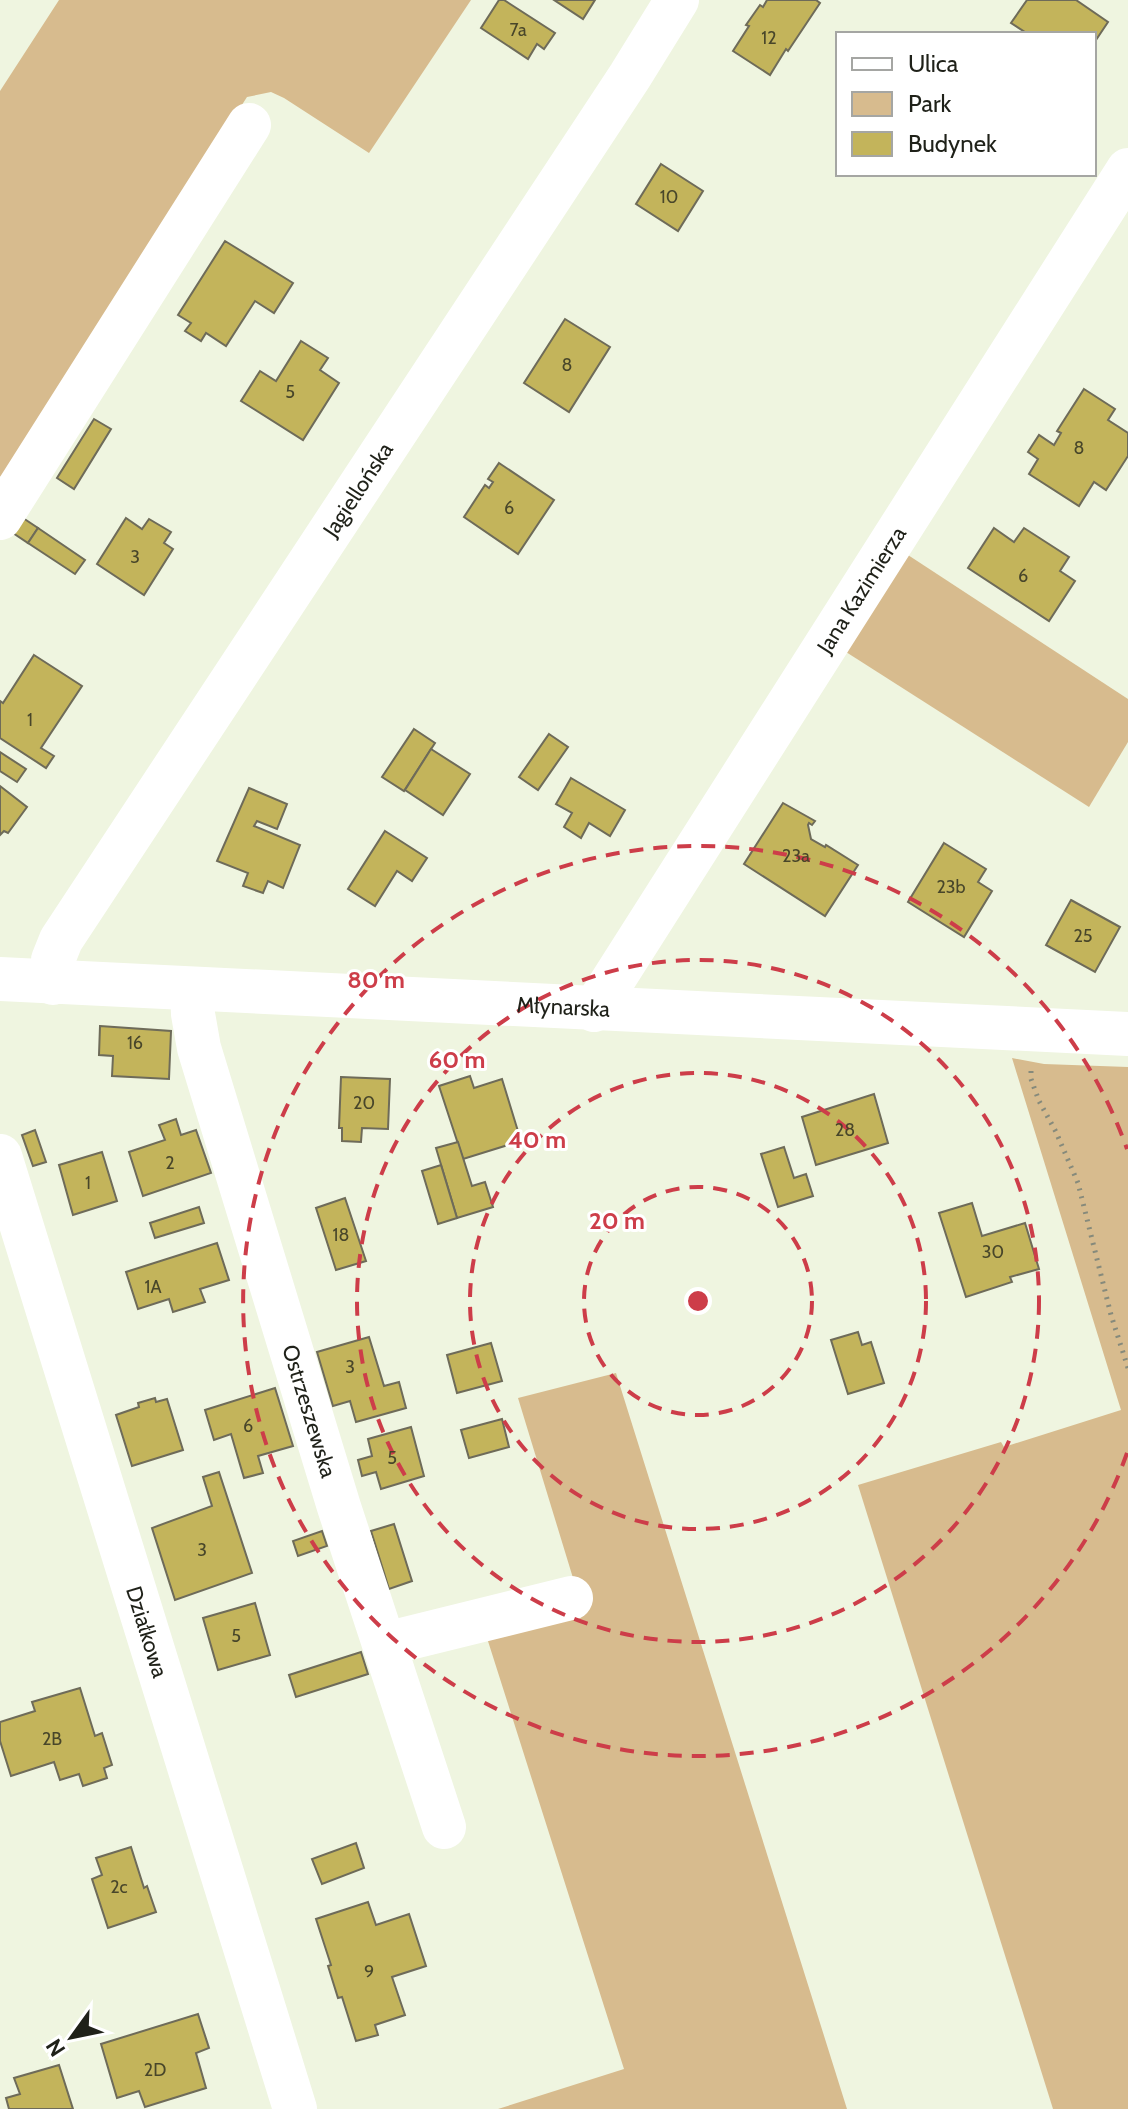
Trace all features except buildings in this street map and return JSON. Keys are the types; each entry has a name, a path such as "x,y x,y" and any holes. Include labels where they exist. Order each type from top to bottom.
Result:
{"street":[{"name":"Jagiellońska","path":"53,983 53,960 61,940 677,0"},
{"path":"0,518 249,125"},
{"name":"Jana Kazimierza","path":"594,1010 1128,170"},
{"name":"Młynarska","path":"0,979 1128,1034"},
{"name":"Ostrzeszewska","path":"192,990 199,1048 335,1491 444,1827"},
{"name":"Działkowa","path":"0,1156 295,2109"},
{"path":"385,1644 571,1598"}],"path":[{"path":"1031,1030 1031,1079 1078,1183 1111,1315 1128,1368"}],"green space":[{"path":"59,0 471,0 369,153 271,92 247,97 2,478 0,91"},
{"path":"908,555 1128,699 1128,742 1089,807 846,652"},
{"path":"1012,1058 1044,1064 1128,1067 1128,2109 1053,2109 858,1485 1001,1442 1004,1447 1121,1410"},
{"path":"616,1373 847,2109 498,2109 624,2069 487,1638 584,1614 518,1398"}]}
